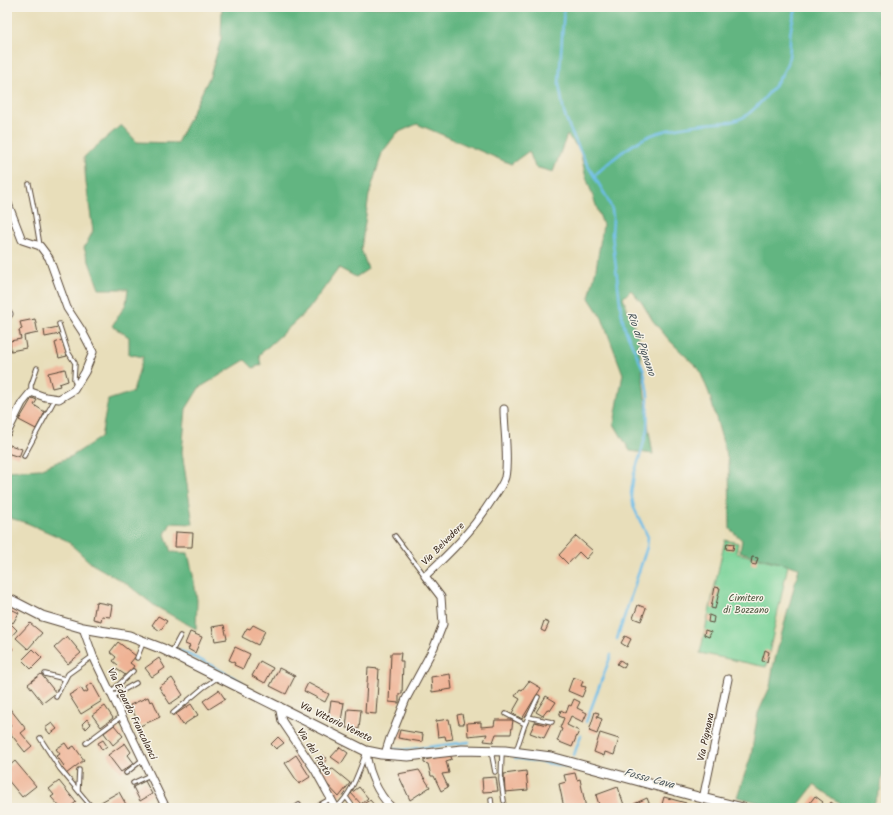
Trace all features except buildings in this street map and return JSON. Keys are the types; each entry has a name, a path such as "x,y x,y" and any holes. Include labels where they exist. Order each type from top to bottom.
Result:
{"street":[{"path":"7,201 22,240 40,246 49,258 67,308 82,331 93,352 85,372 74,390 59,399 45,397 31,392 22,403 7,433"},
{"name":"Via Belvedere","path":"385,754 406,699 434,647 443,624 441,597 425,576 468,534 494,496 504,478 506,466 504,409"},
{"name":"Via Vittorio Veneto","path":"7,598 42,616 83,628 129,636 171,652 366,751 408,756 462,750 502,751 551,757 744,808"},
{"name":"Via Edoardo Francalanci","path":"83,628 93,656 150,774 163,807"},
{"name":"Via Pignana","path":"703,798 728,679"},
{"name":"Via del Porto","path":"279,706 282,721 315,770 336,808"},
{"path":"366,751 367,760 374,782 385,801 392,808"}],"lane":[{"path":"29,184 40,246"},
{"path":"59,324 68,352 75,363 74,379 76,386"},
{"path":"31,392 31,385 37,368"},
{"path":"24,456 55,398"},
{"path":"395,536 425,576"},
{"path":"171,652 180,636"},
{"path":"137,658 144,642"},
{"path":"56,697 68,674 93,656"},
{"path":"111,694 133,671"},
{"path":"45,674 66,679"},
{"path":"173,713 204,687 220,677"},
{"path":"111,694 136,683"},
{"path":"516,752 525,724 538,697"},
{"path":"506,714 525,724"},
{"path":"86,743 122,716"},
{"path":"528,717 552,722"},
{"path":"40,738 60,769 92,806 87,808"},
{"path":"336,808 343,802 359,771 366,751"},
{"path":"490,751 495,772"},
{"path":"502,751 501,780 504,801"},
{"path":"126,773 142,760"},
{"path":"78,790 79,770"},
{"path":"133,783 150,774"},
{"path":"346,796 354,808"},
{"path":"314,808 331,799"},
{"path":"491,799 492,808"},
{"path":"294,808 299,805 301,808"}],"green space":[{"path":"222,7 886,7 886,739 881,788 872,808 846,808 814,785 796,808 782,808 737,797 751,756 758,713 770,687 773,667 799,568 740,552 742,540 730,529 729,464 709,393 699,369 670,341 653,321 642,303 631,290 623,298 638,336 653,454 630,451 614,424 623,374 602,318 589,298 596,269 603,225 585,174 580,150 567,135 553,172 535,167 529,151 511,164 417,124 397,133 382,153 369,195 361,249 368,269 356,277 339,268 308,310 259,355 261,365 253,368 245,360 199,388 186,409 182,452 193,524 171,523 165,534 171,552 188,553 197,600 196,629 155,606 127,584 92,564 66,540 27,523 10,518 7,508 7,471 40,469 72,456 101,437 108,400 133,392 143,357 129,354 129,337 112,326 126,304 128,289 99,289 84,248 93,231 84,157 121,125 137,142 177,143 210,76 221,39"},
{"name":"Cimitero di Bozzano","path":"725,540 738,543 736,553 788,565 766,667 700,653"}],"waterway":[{"name":"Rio di Pignano","path":"564,7 559,84 564,113 584,159 607,198 612,210 612,234 621,311 625,329 644,371 648,396 647,430 634,474 631,493 634,508 648,537 647,547 617,639"},
{"path":"594,176 624,151 640,140 649,136 666,130 702,124 730,122 747,115 771,90 785,68 789,56 791,27 797,7"},
{"path":"176,649 209,664 242,682"},
{"name":"Rio di Pignano","path":"586,722 611,655"},
{"name":"Rio di Pignano","path":"574,755 581,735"},
{"path":"392,749 403,750 469,742"},
{"path":"515,758 571,767"}],"water label":[{"name":"Fosso Cava","path":"649,779"}]}
